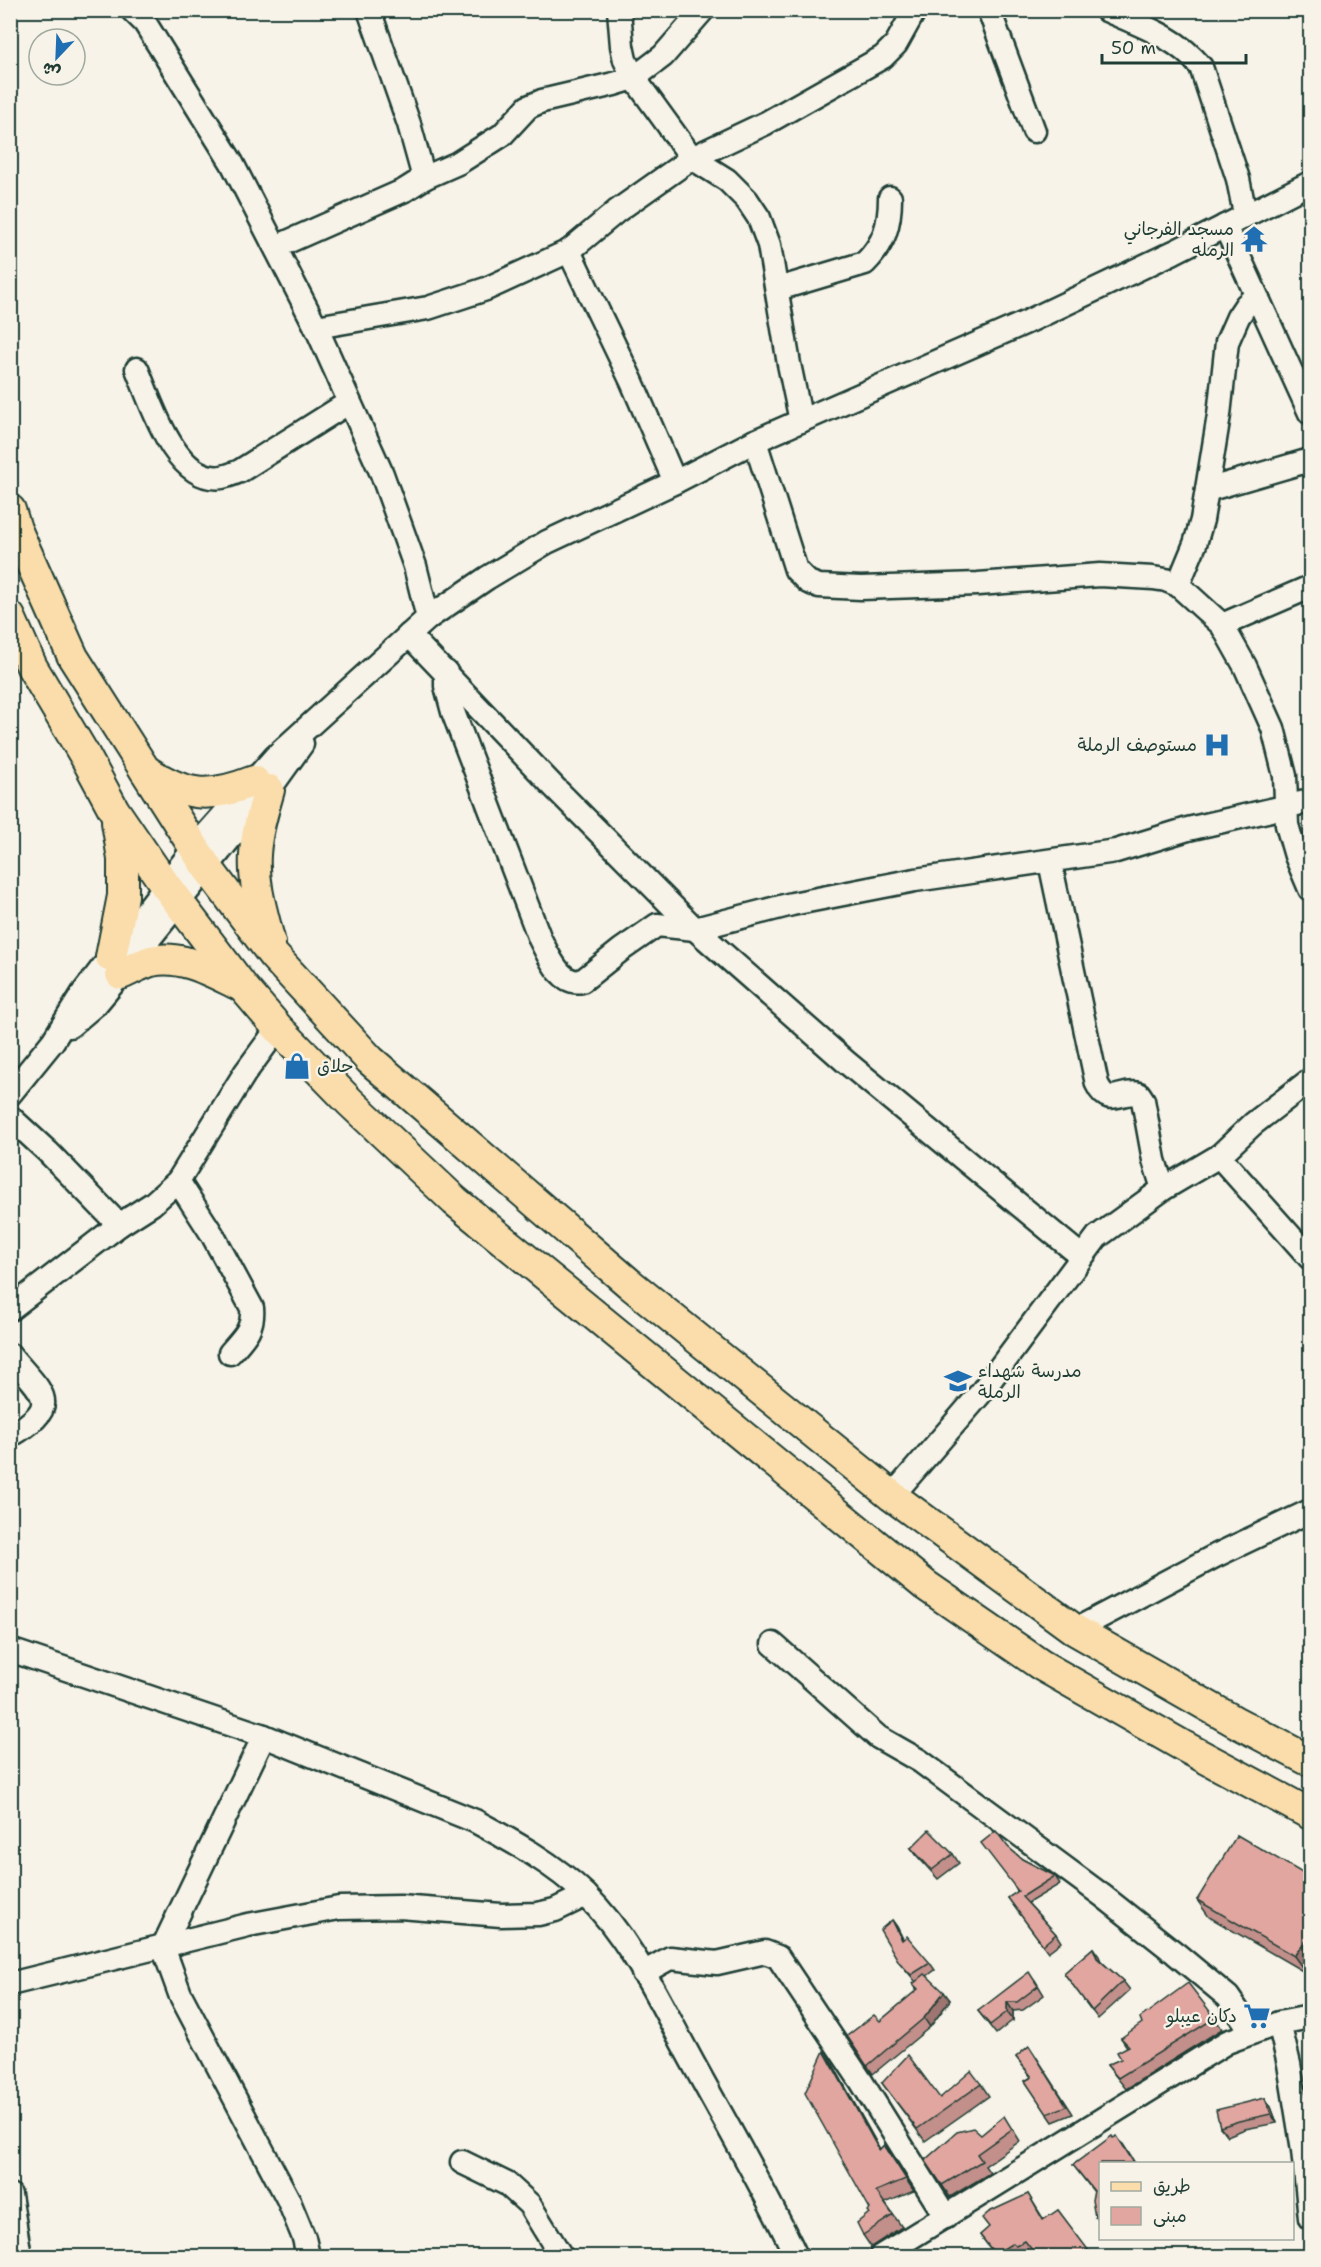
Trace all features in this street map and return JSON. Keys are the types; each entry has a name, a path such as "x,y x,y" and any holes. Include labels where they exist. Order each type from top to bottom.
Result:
{"main road":[{"path":"10,510 16,529 73,657 143,769 201,857 273,955 370,1060 630,1284 892,1496 1075,1629 1234,1721 1311,1761"},
{"path":"10,617 32,667 114,810 172,894 242,986 278,1028 350,1102 455,1201 925,1585 1041,1665 1185,1747 1311,1814"},
{"path":"143,769 163,782 196,793 208,794 262,785 260,824 255,855 257,888 273,955"},
{"path":"114,810 123,859 123,896 116,966 166,959 189,963 242,986"}],"street":[{"path":"369,10 409,124 424,178"},
{"path":"620,10 622,46 625,60 634,78 692,158 727,180 747,200 759,218 769,245 778,288 789,364 801,421"},
{"path":"276,247 405,190 424,178 458,163 502,135 519,114 528,107 634,78 663,56 703,10"},
{"path":"316,327 428,308 486,289 569,251 617,212 692,158 766,123 883,57 896,44 915,10"},
{"path":"989,10 1034,131"},
{"path":"1106,10 1168,38 1192,56 1201,67 1238,179 1245,214"},
{"path":"145,15 232,163 316,327 348,403 382,474 415,566 428,618"},
{"path":"10,1094 53,1041 83,993 116,966 201,857 262,785 275,757 428,618 487,578 547,542 675,482 755,441 1029,321 1311,183"},
{"path":"778,288 865,263 884,239 890,216 890,198"},
{"path":"1225,226 1311,413"},
{"path":"569,251 632,382 675,482"},
{"path":"1178,585 1195,544 1208,490 1227,342 1238,317 1256,296"},
{"path":"137,369 155,417 165,435 180,456 196,472 209,476 222,477 240,471 348,403"},
{"path":"755,441 796,570 808,582 819,586 861,588 978,584 1100,575 1153,578 1178,585 1222,625 1245,666 1273,728 1285,776 1287,825 1296,856 1311,889"},
{"path":"1208,490 1311,460"},
{"path":"1222,625 1311,587"},
{"path":"409,635 555,788 695,929 846,1062 1081,1256"},
{"path":"446,672 446,686 453,712 540,939 559,971 570,980 580,982 652,927 662,924 695,929 792,904 904,882 1116,851 1188,829 1311,801"},
{"path":"1050,862 1097,1084 1101,1092 1107,1096 1114,1098 1132,1092 1138,1094 1143,1100 1154,1160 1163,1189"},
{"path":"10,1309 119,1225 152,1204 178,1181 245,1073 278,1028"},
{"path":"892,1496 980,1394 1097,1237 1163,1189 1219,1156 1253,1124 1311,1080"},
{"path":"10,1117 48,1152 119,1225"},
{"path":"1219,1156 1311,1258"},
{"path":"178,1181 212,1234 252,1308 253,1319 248,1333 230,1353"},
{"path":"10,1355 41,1393 45,1403 43,1411 30,1425 10,1436"},
{"path":"1075,1629 1215,1556 1311,1511"},
{"path":"773,1644 878,1737 929,1768 1103,1896 1175,1953 1228,1997 1252,2032"},
{"path":"10,1650 264,1736 475,1821 507,1838 561,1874 586,1895 624,1941 743,2152 796,2256"},
{"path":"264,1736 164,1947 180,1994 288,2199 304,2238 308,2256"},
{"path":"10,1984 248,1925 339,1908 400,1907 501,1915 538,1914 555,1910 586,1895"},
{"path":"643,1973 670,1958 717,1963 765,1952 778,1958 861,2081 946,2217"},
{"path":"881,2256 1227,2042 1280,2023 1311,2017"},
{"path":"1280,2023 1304,2150 1311,2218"},
{"path":"462,2162 507,2184 529,2204 561,2256"},
{"path":"10,2195 20,2256"}],"building":[{"path":"929,1830 953,1854 932,1870 911,1848"},
{"path":"996,1831 1008,1847 1022,1859 1055,1876 1022,1897 1056,1934 1043,1945 1008,1898 1018,1891 981,1843"},
{"path":"1237,1835 1311,1878 1311,1933 1294,1956 1197,1900"},
{"path":"892,1920 902,1940 907,1936 930,1963 911,1975 899,1962 880,1930"},
{"path":"1093,1948 1097,1958 1123,1981 1092,2011 1064,1973"},
{"path":"1029,1972 1038,1986 1017,2002 1007,2002 1007,2012 990,2025 978,2011"},
{"path":"925,1974 944,1992 924,2018 867,2066 847,2036 874,2015 880,2021 918,1989 913,1984"},
{"path":"1188,1983 1215,2018 1118,2078 1107,2065 1121,2059 1117,2052 1129,2046 1121,2038 1142,2023 1140,2018"},
{"path":"1029,2046 1067,2106 1047,2114 1025,2081 1032,2077 1016,2057"},
{"path":"824,2051 879,2150 884,2145 906,2179 876,2191 893,2215 863,2235 857,2223 869,2213 867,2211 870,2209 805,2093"},
{"path":"908,2055 940,2098 971,2071 981,2084 917,2129 882,2083"},
{"path":"1265,2098 1271,2114 1220,2127 1216,2110"},
{"path":"1004,2116 1012,2129 977,2154 982,2161 942,2185 925,2160 957,2132 973,2128 981,2135"},
{"path":"1112,2136 1113,2138 1117,2136 1133,2162 1099,2162 1099,2215 1095,2217 1092,2200 1094,2191 1073,2165"},
{"path":"1028,2194 1043,2220 1058,2210 1089,2251 1080,2256 1037,2256 1025,2241 1016,2246 1013,2243 995,2254 980,2235 989,2227 982,2218 989,2212"}],"place":[{"name":"مسجد الفرجاني الرمله","path":"1254,239"},
{"name":"مستوصف الرملة","path":"1217,745"},
{"name":"حلاق","path":"297,1066"},
{"name":"مدرسة شهداء الرملة","path":"958,1381"},
{"name":"دكان عيبلو","path":"1257,2016"}]}
